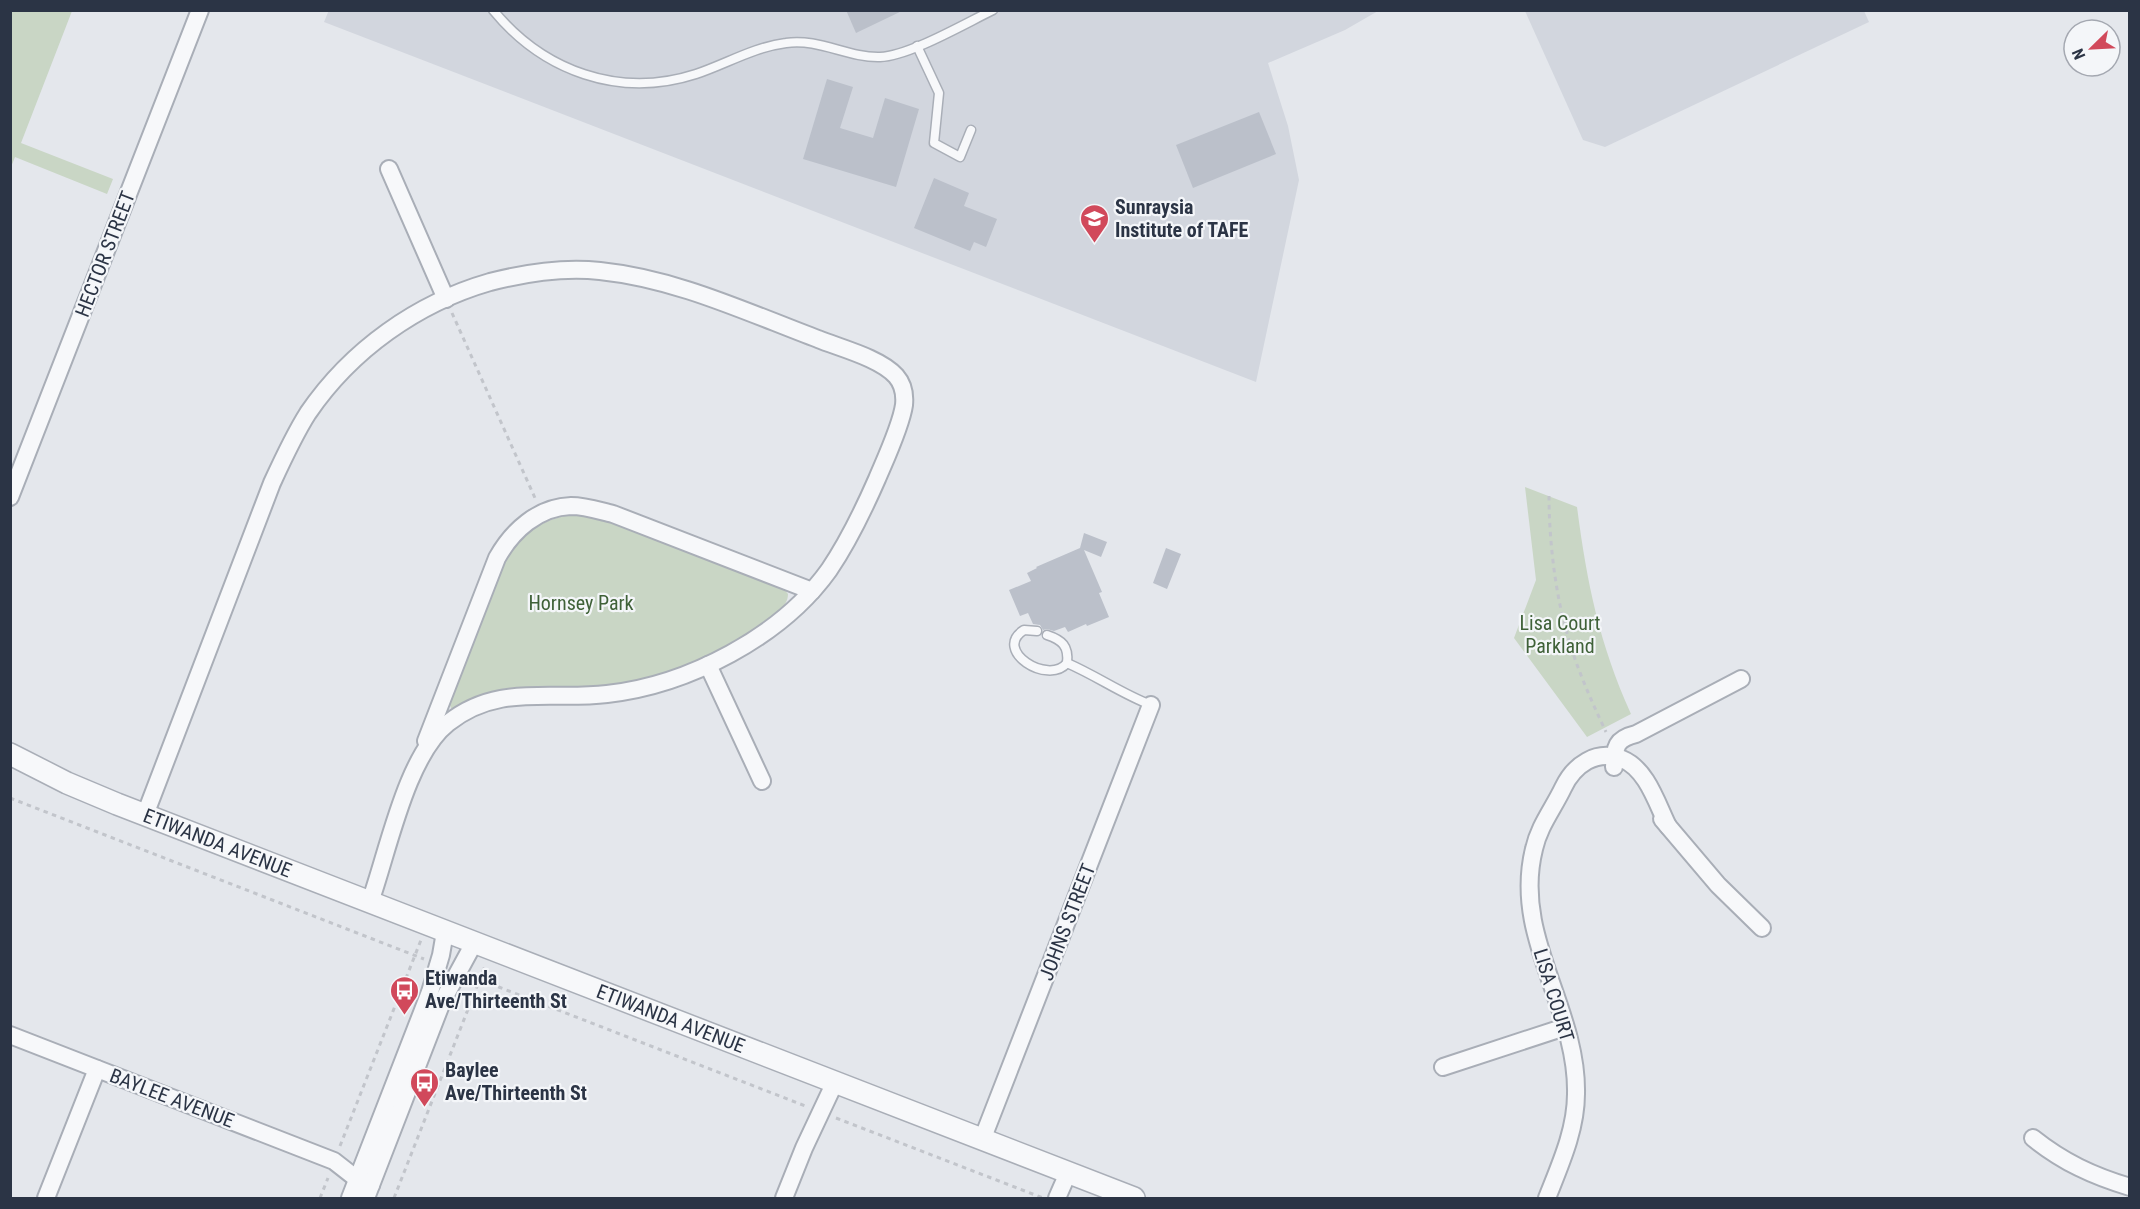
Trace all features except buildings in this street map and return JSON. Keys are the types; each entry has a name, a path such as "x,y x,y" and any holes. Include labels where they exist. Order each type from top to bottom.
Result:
{"street":[{"name":"HECTOR STREET","path":"12,490 200,10"},
{"path":"389,170 446,299"},
{"path":"145,815 272,483 301,425 329,385 356,357 414,314 488,283 542,273 594,270 635,276 698,293 869,359 889,370 902,384 904,406 900,419 862,512 834,562 812,591 765,632 708,665 664,682 630,691 578,697 517,695 499,698 472,709 448,723 437,733 420,756"},
{"path":"365,900 383,868 393,828 497,558 507,540 521,526 542,514 571,506 589,508 613,514 812,591"},
{"path":"708,665 762,781"},
{"path":"1741,679 1636,734 1617,762 1647,803 1718,885 1762,928"},
{"name":"JOHNS STREET","path":"982,1140 1151,705"},
{"name":"ETIWANDA AVENUE","path":"10,754 67,783 145,815 1134,1198"},
{"name":"LISA COURT","path":"1547,1198 1564,1155 1575,1115 1576,1093 1575,1071 1565,1027 1534,929 1530,908 1529,887 1534,849 1540,829 1560,794 1593,770 1617,762"},
{"path":"350,1198 365,1188 439,964 436,928"},
{"path":"371,1166 442,1002 458,971 483,946"},
{"path":"1443,1067 1565,1027"},
{"name":"BAYLEE AVENUE","path":"10,1035 334,1161 371,1166"},
{"path":"46,1198 97,1069"},
{"path":"784,1198 830,1080"},
{"path":"2033,1138 2075,1167 2100,1179 2130,1187"},
{"name":"BAYLEE AVENUE","path":"334,1161 365,1188"},
{"path":"1057,1198 1073,1175"},
{"path":"1068,1198 1073,1175"}],"lane":[{"path":"492,10 522,41 551,61 582,75 620,81 680,79 753,51 775,44 794,42 812,42 867,56 893,55 993,10"},
{"path":"917,46 939,93 934,143 960,157 971,130"},
{"path":"1037,631 1024,630 1017,637 1014,649 1020,658 1048,671 1059,670 1067,663 1068,653 1059,639 1047,635"},
{"path":"1067,663 1105,680 1124,694 1151,705"}],"path":[{"path":"446,299 542,514"},
{"path":"1549,496 1552,544 1566,631 1606,732"},
{"path":"10,798 439,964"},
{"path":"320,1198 415,955 436,928"},
{"path":"394,1198 480,980 483,946"},
{"path":"458,971 1044,1198"}],"shaded area":[{"name":"Sunraysia Institute of TAFE","path":"329,10 1378,11 1345,30 1268,63 1288,126 1299,180 1256,382 324,22"},
{"path":"1525,11 1864,11 1869,22 1605,147 1583,140"}],"green space":[{"path":"11,10 72,11 21,143 113,179 107,194 15,157 11,167"},
{"name":"Lisa Court Parkland","path":"1525,487 1577,507 1590,587 1602,637 1631,714 1587,737 1514,638 1536,580"},
{"name":"Hornsey Park","path":"569,515 601,519 783,588 788,594 787,599 779,611 744,638 702,660 658,677 589,689 509,688 476,698 456,709 451,708 449,703 504,563 531,531 548,521"}],"place":[{"name":"Sunraysia Institute of TAFE","path":"1094,244"},
{"name":"Etiwanda Ave/Thirteenth St","path":"404,1016"},
{"name":"Baylee Ave/Thirteenth St","path":"424,1108"}]}
